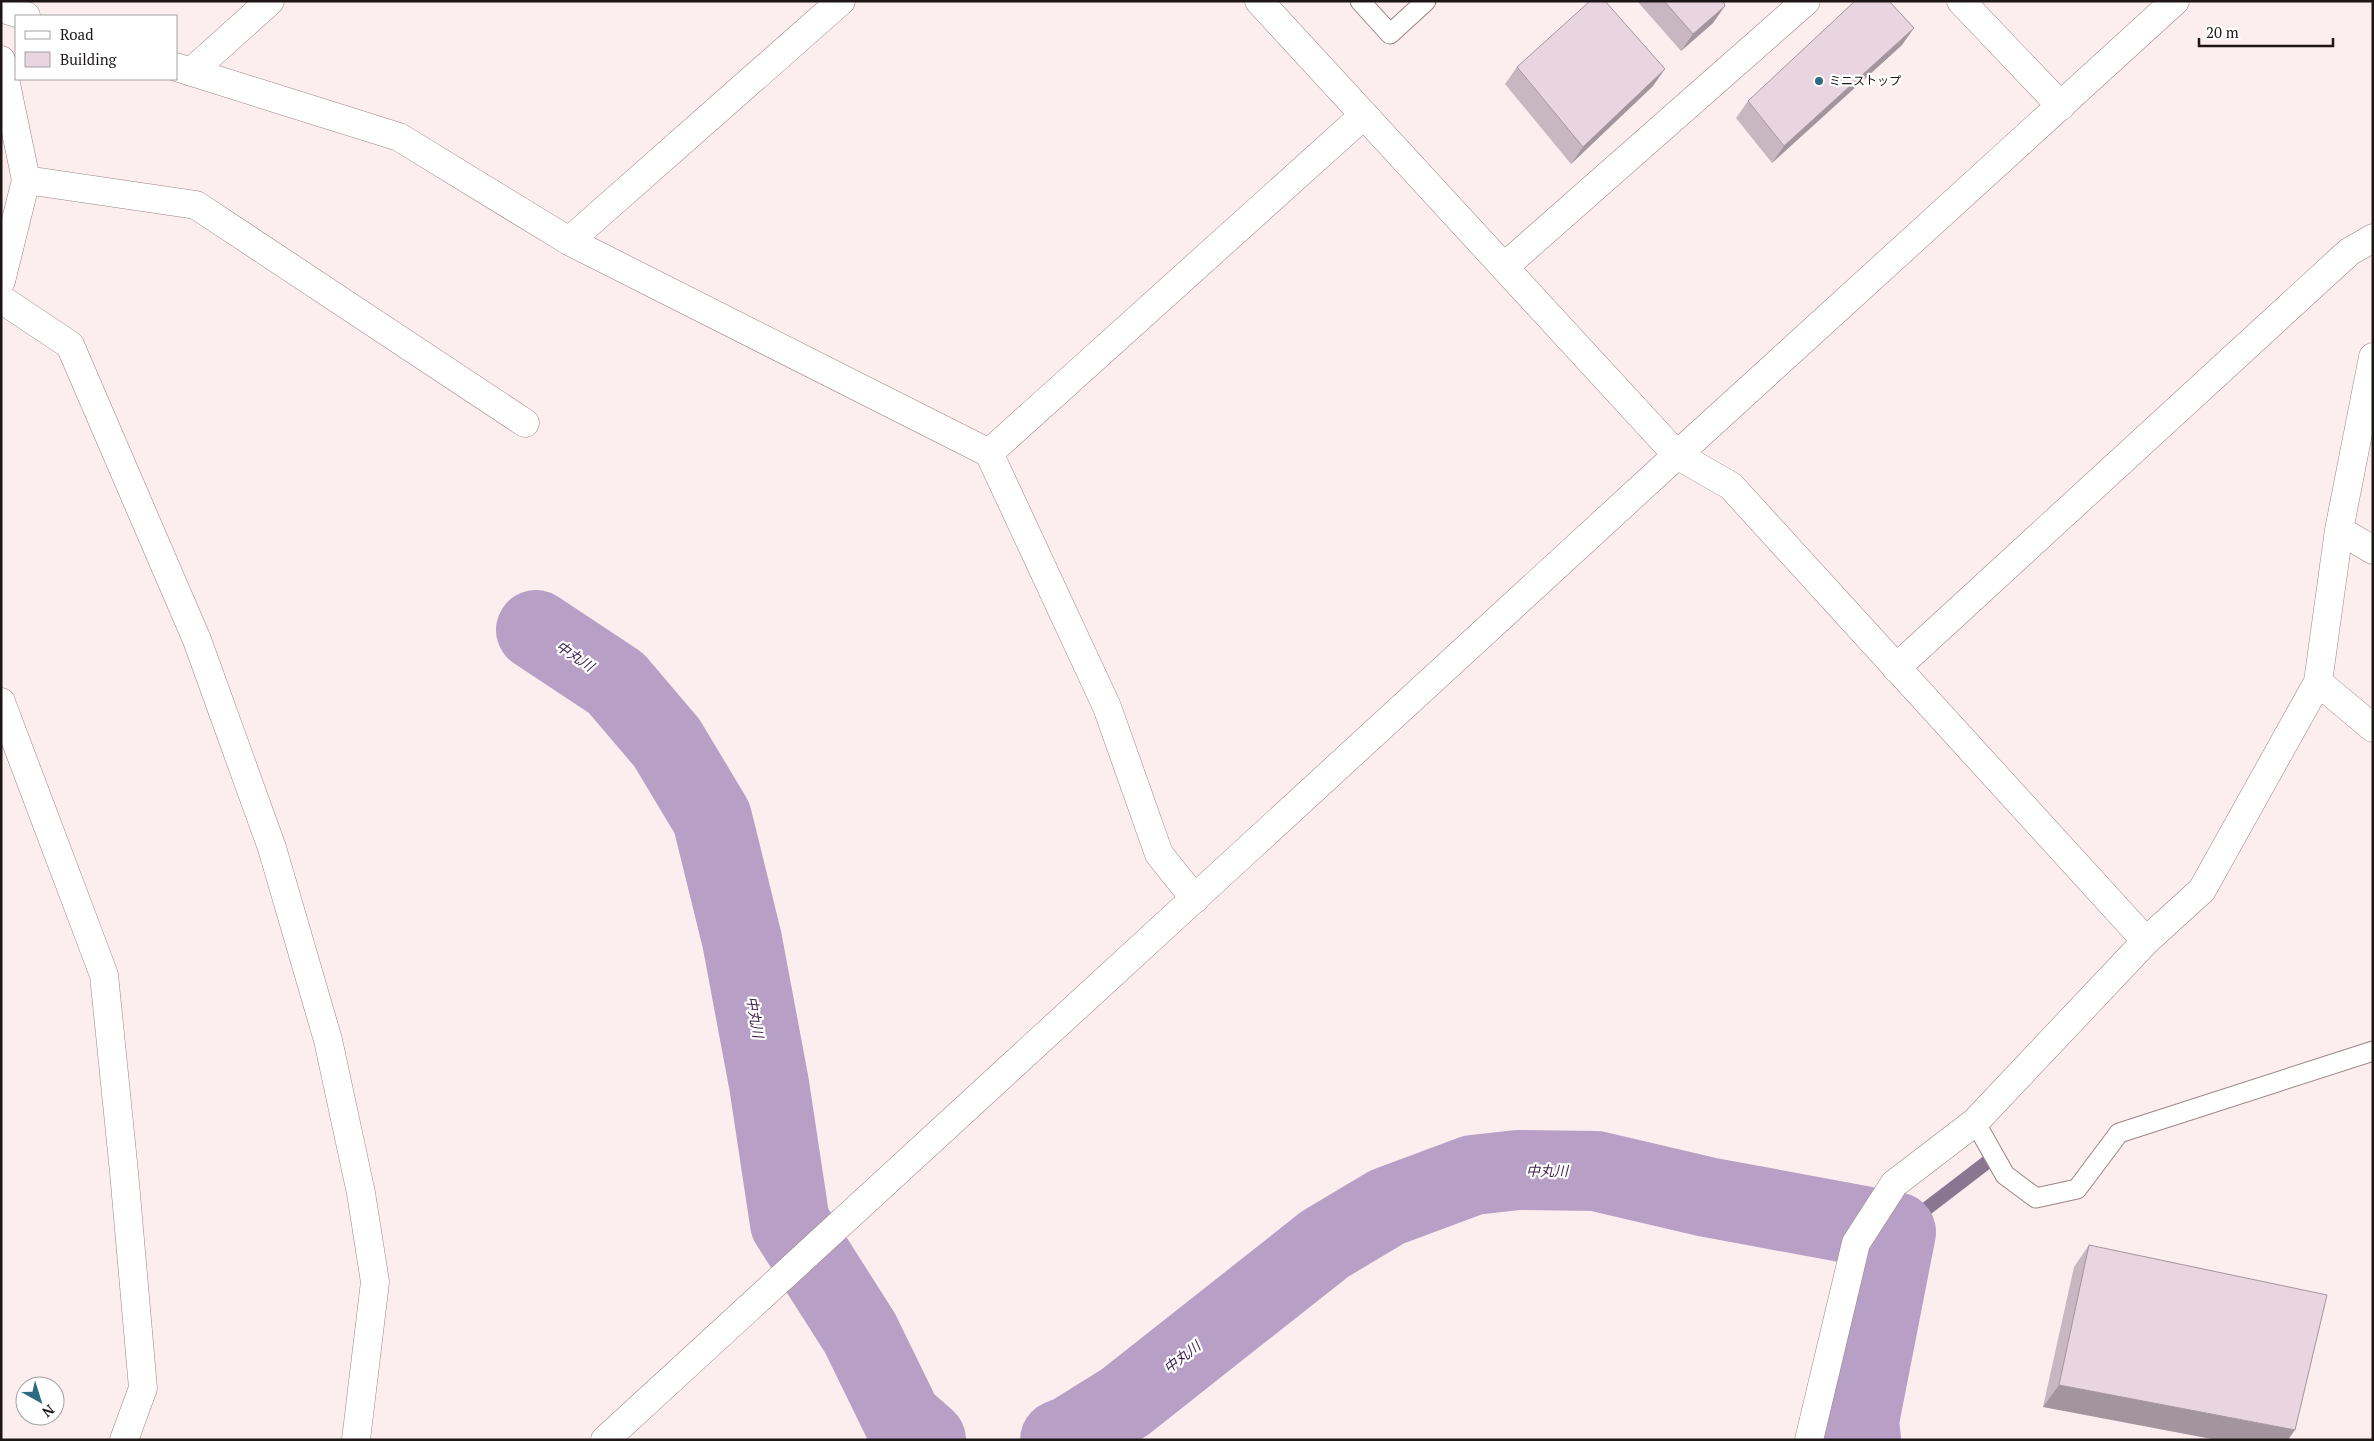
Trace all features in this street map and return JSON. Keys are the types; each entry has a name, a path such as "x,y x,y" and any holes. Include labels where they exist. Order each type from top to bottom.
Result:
{"street":[{"path":"184,69 270,1"},
{"path":"569,241 841,1"},
{"path":"1259,1 1677,454 1731,486 2146,941"},
{"path":"1504,267 1806,1"},
{"path":"1961,1 2061,106"},
{"path":"605,1440 1677,454 2175,1"},
{"path":"1,8 23,15"},
{"path":"1,60 26,180 1,281"},
{"path":"184,69 399,137 569,241 989,453 1107,707 1159,854 1195,899"},
{"path":"989,453 1364,115"},
{"path":"26,180 196,205 525,423"},
{"path":"1896,668 2349,252 2373,238"},
{"path":"1,299 70,345 197,640 272,848 328,1040 361,1192 375,1282 356,1440"},
{"path":"1809,1440 1856,1243 1894,1184 1975,1122 2146,941 2202,890 2318,682 2339,530 2373,356"},
{"path":"2339,530 2373,550"},
{"path":"2318,682 2373,728"},
{"path":"1,702 104,975 143,1388 124,1440"}],"lane":[{"path":"1360,1 1390,34 1426,1"},
{"path":"1975,1122 2005,1175 2036,1198 2077,1189 2119,1133 2373,1051"}],"building":[{"path":"1590,1 1605,1 1665,69 1583,147 1517,67"},
{"path":"1664,1 1723,1 1725,6 1693,34"},
{"name":"ミニストップ","path":"1855,1 1889,1 1914,28 1784,146 1748,101"},
{"path":"2089,1245 2327,1295 2295,1430 2059,1385"}],"waterway":[{"name":"中丸川","path":"536,630 616,683 667,743 712,818 742,940 769,1084 790,1223 860,1333 902,1419 926,1440"},
{"path":"1896,1232 1986,1163"},
{"name":"中丸川","path":"1060,1440 1072,1435 1125,1402 1325,1244 1387,1207 1473,1175 1518,1170 1596,1171 1707,1197 1896,1232 1859,1421 1861,1440"}],"place":[{"name":"ミニストップ","path":"1819,81"}]}
